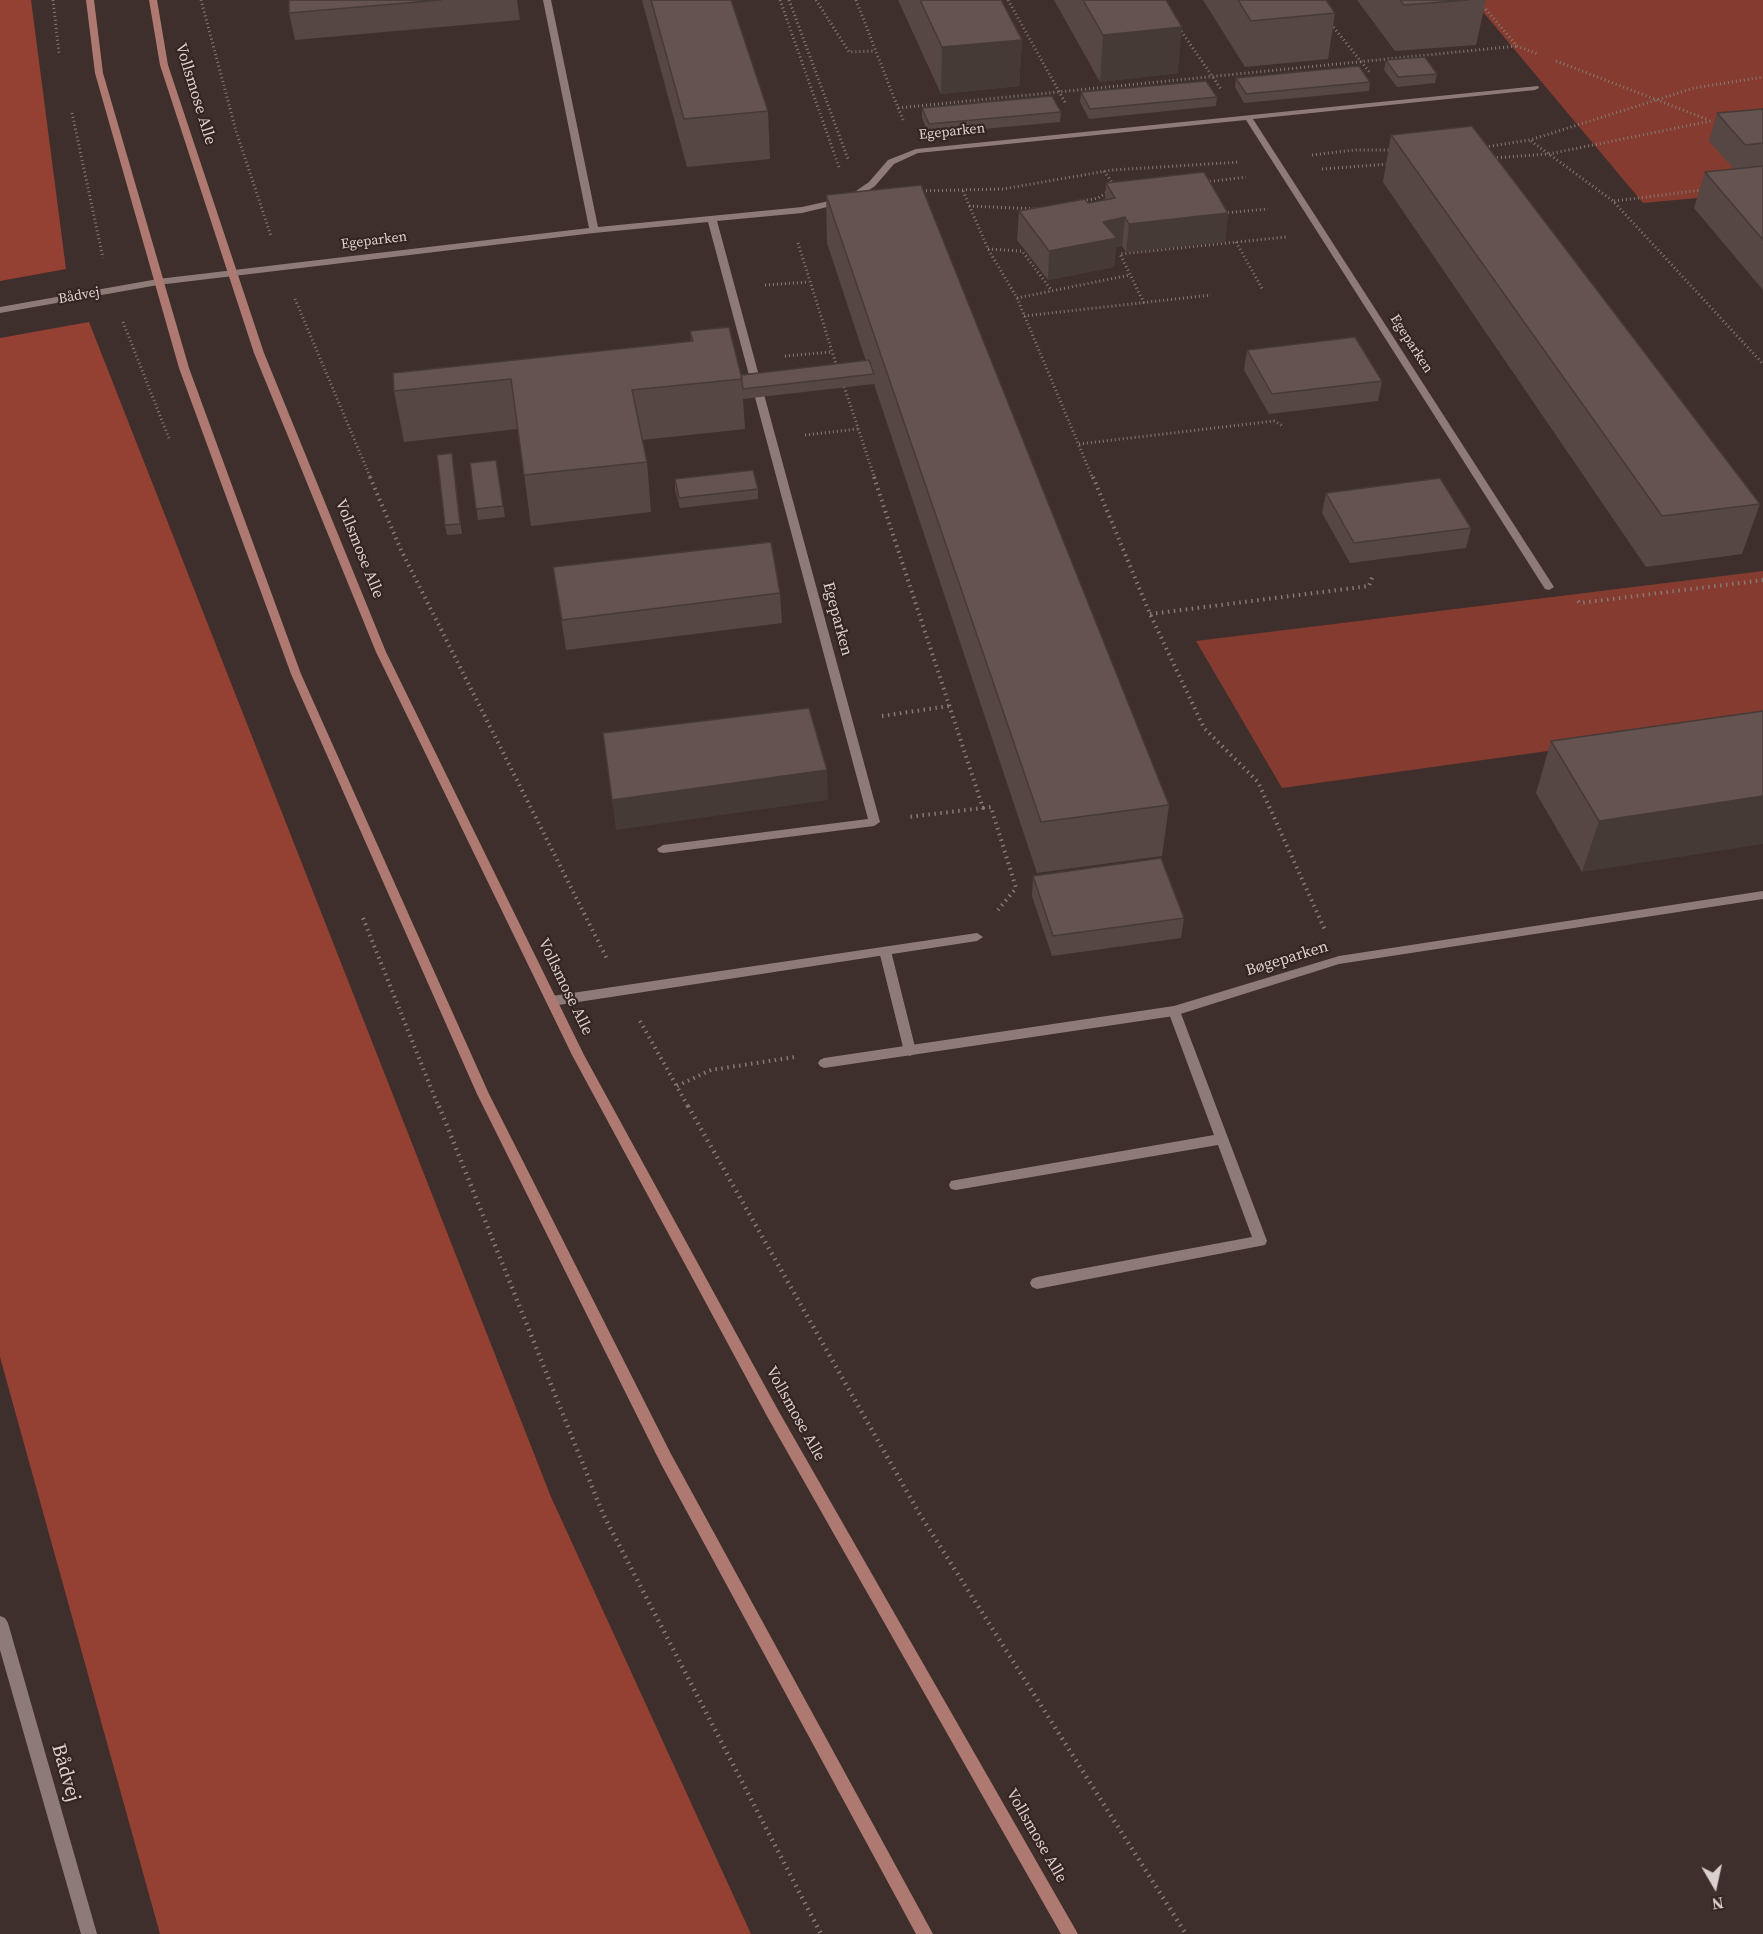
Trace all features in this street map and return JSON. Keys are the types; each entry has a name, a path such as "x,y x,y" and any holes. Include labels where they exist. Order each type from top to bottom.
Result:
{"street":[{"path":"90,0 99,73 184,368 297,674 483,1094 666,1459 925,1934"},
{"name":"Vollsmose Alle","path":"153,0 164,64 259,353 381,652 578,1055 773,1414 1070,1934"},
{"path":"547,0 594,230"},
{"name":"Egeparken","path":"158,282 594,230 802,210 841,201 872,184 891,162 916,151 1535,88"},
{"name":"Egeparken","path":"1248,117 1549,587"},
{"name":"Egeparken","path":"712,219 874,822"},
{"name":"Bådvej","path":"0,310 158,282"},
{"path":"663,849 874,822"},
{"name":"Bøgeparken","path":"824,1063 1174,1011 1340,960 1763,895"},
{"path":"552,1001 977,937"},
{"path":"885,951 910,1051"},
{"path":"1037,1283 1260,1241 1174,1011"},
{"path":"956,1185 1222,1139"},
{"name":"Bådvej","path":"0,1623 89,1934"}],"path":[{"path":"789,0 853,172 872,184"},
{"path":"816,0 849,52 875,51"},
{"path":"856,0 903,120"},
{"path":"1008,0 1067,105"},
{"path":"1478,0 1517,46 1538,55"},
{"path":"1326,18 1372,76"},
{"path":"1173,19 1222,91"},
{"path":"898,108 1517,46"},
{"path":"1549,59 1711,121 1549,154"},
{"path":"1530,140 1613,201 1763,364"},
{"path":"1078,202 1098,198 1115,188"},
{"path":"1613,201 1704,190"},
{"path":"963,191 988,249 1017,298 1150,614 1204,728 1258,782 1340,960"},
{"path":"969,206 1038,209"},
{"path":"1221,213 1304,206"},
{"path":"1144,303 1120,254 1322,233"},
{"path":"1236,242 1263,290"},
{"path":"798,243 983,808"},
{"path":"988,249 1022,251 1052,291"},
{"path":"1017,298 1130,275"},
{"path":"731,289 809,282"},
{"path":"1024,316 1211,295"},
{"path":"750,360 832,352"},
{"path":"1079,444 1274,421 1283,426"},
{"path":"771,439 858,429"},
{"path":"1150,614 1369,586 1372,575"},
{"path":"1549,587 1568,589 1580,603 1763,580"},
{"path":"847,720 949,706"},
{"path":"874,822 991,807 1016,888"},
{"path":"677,1086 711,1070 801,1056 824,1063"}],"shaded area":[{"path":"0,0 31,0 66,269 0,281"},
{"path":"1473,0 1763,0 1763,192 1643,203"},
{"path":"89,322 551,1497 751,1934 160,1934 0,1357 0,338"},
{"path":"1763,571 1763,721 1282,788 1196,641"}],"building":[{"path":"289,0 441,0 289,13"},
{"path":"651,0 731,0 768,111 684,119"},
{"path":"920,0 1001,0 1022,40 942,47"},
{"path":"1083,0 1166,0 1182,27 1103,35"},
{"path":"1238,0 1326,0 1335,13 1251,21"},
{"path":"1400,0 1468,0 1404,5"},
{"path":"1425,57 1437,74 1398,77 1386,60"},
{"path":"1359,66 1370,82 1246,94 1236,78"},
{"path":"1206,81 1217,97 1090,109 1081,92"},
{"path":"1052,96 1061,112 929,124 922,108"},
{"path":"1763,109 1763,143 1745,145 1717,113"},
{"path":"1472,126 1760,504 1662,516 1391,135"},
{"path":"1763,166 1763,240 1705,172"},
{"path":"1204,172 1228,213 1129,224 1125,217 1103,222 1117,238 1049,251 1019,211 1085,199 1088,203 1115,198 1106,183"},
{"path":"921,185 1169,805 1041,822 826,195"},
{"path":"729,327 742,379 632,390 647,462 524,475 511,379 394,391 393,373 693,341 690,331"},
{"path":"1355,337 1382,381 1272,394 1247,350"},
{"path":"869,360 874,374 743,389 741,375"},
{"path":"452,453 460,524 445,525 437,455"},
{"path":"496,460 503,506 476,509 470,463"},
{"path":"753,470 758,489 679,498 675,479"},
{"path":"1440,478 1471,528 1354,543 1326,493"},
{"path":"771,542 780,593 562,620 553,567"},
{"path":"809,708 827,770 612,800 603,733"},
{"path":"1763,711 1763,796 1599,821 1551,741"},
{"path":"1161,858 1184,918 1053,936 1033,876"}]}
